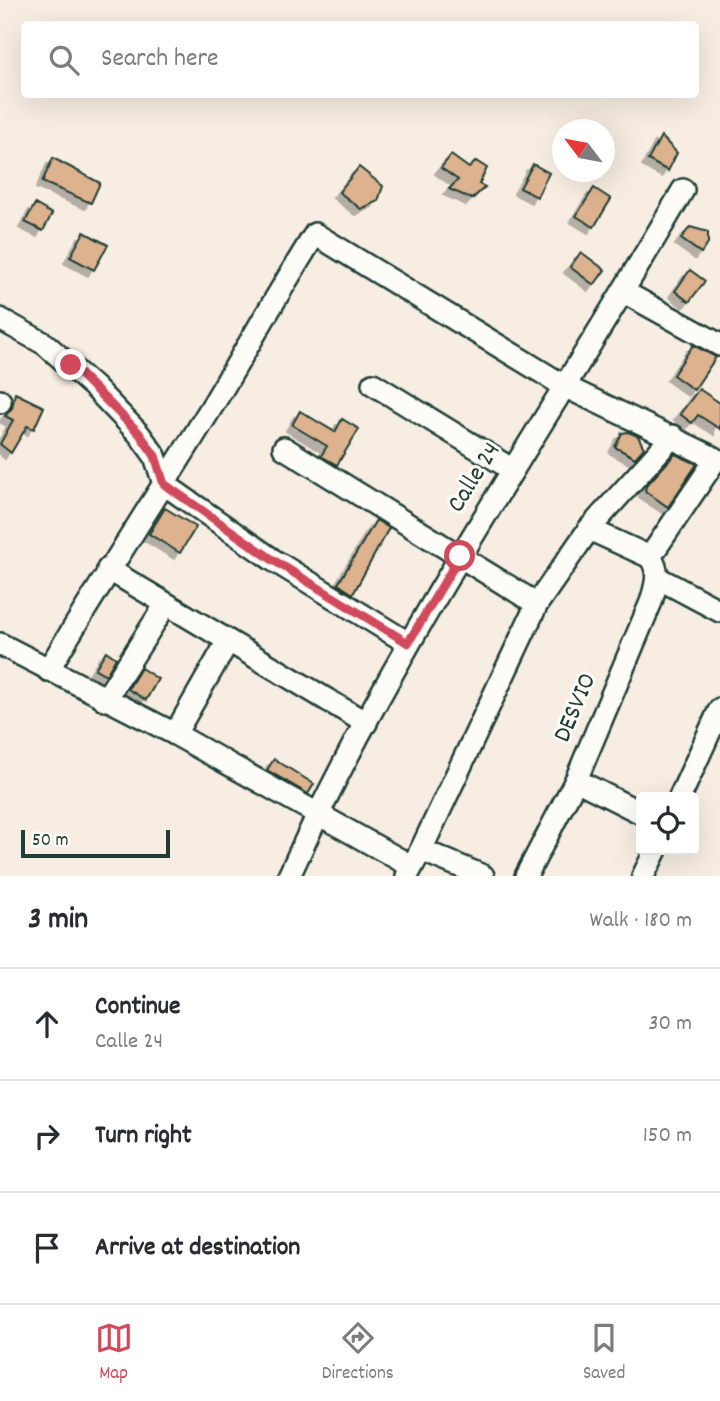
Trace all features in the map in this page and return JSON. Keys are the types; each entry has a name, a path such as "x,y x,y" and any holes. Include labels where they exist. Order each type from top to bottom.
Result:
{"street":[{"name":"Calle 24","path":"289,876 317,815 408,643 624,292 683,190"},
{"path":"48,670 315,234 566,387 673,436 716,459 650,557"},
{"path":"624,292 720,345"},
{"path":"0,319 45,344 95,388 139,433 155,456 164,484 273,560 408,643"},
{"path":"373,384 513,470"},
{"path":"413,864 537,604 589,530 673,436"},
{"path":"284,448 537,604"},
{"path":"589,530 650,557 658,578 720,611"},
{"path":"108,569 366,723"},
{"name":"DESVIO","path":"526,876 576,780 645,618 658,578"},
{"path":"105,700 166,604"},
{"path":"174,734 228,641"},
{"path":"0,644 174,734 317,815 413,864 483,876"},
{"path":"682,792 720,709"},
{"path":"576,780 636,810"},
{"path":"643,876 654,855"}],"building":[{"path":"661,136 677,153 668,171 648,160"},
{"path":"451,155 469,168 476,161 487,168 479,184 485,187 472,199 449,189 458,180 441,168"},
{"path":"53,158 100,183 91,203 42,182"},
{"path":"533,164 549,173 537,197 520,188"},
{"path":"359,167 383,186 378,201 361,209 339,192"},
{"path":"594,188 611,199 594,227 576,216"},
{"path":"35,204 52,214 43,231 25,222"},
{"path":"690,227 708,232 708,243 701,253 681,239"},
{"path":"84,232 108,245 94,270 70,257"},
{"path":"581,252 605,270 594,285 570,267"},
{"path":"690,270 705,281 689,302 675,291"},
{"path":"693,345 716,357 694,390 673,375"},
{"path":"699,389 720,403 720,429 698,415 692,423 680,414"},
{"path":"15,393 44,407 34,429 27,426 11,453 0,444 13,420 5,416 12,408"},
{"path":"300,411 335,432 342,419 359,429 337,465 321,456 327,446 292,425"},
{"path":"622,433 638,436 644,448 635,458 615,447"},
{"path":"675,454 697,464 668,507 645,491 646,486"},
{"path":"165,508 196,527 180,553 149,534"},
{"path":"376,520 389,528 353,594 338,584"},
{"path":"106,651 116,658 106,675 95,669"},
{"path":"141,668 158,679 146,700 128,689"},
{"path":"274,759 314,784 308,794 267,770"}],"route":[{"path":"71,365 139,433 155,456 164,484 273,560 408,643 460,556"}]}
